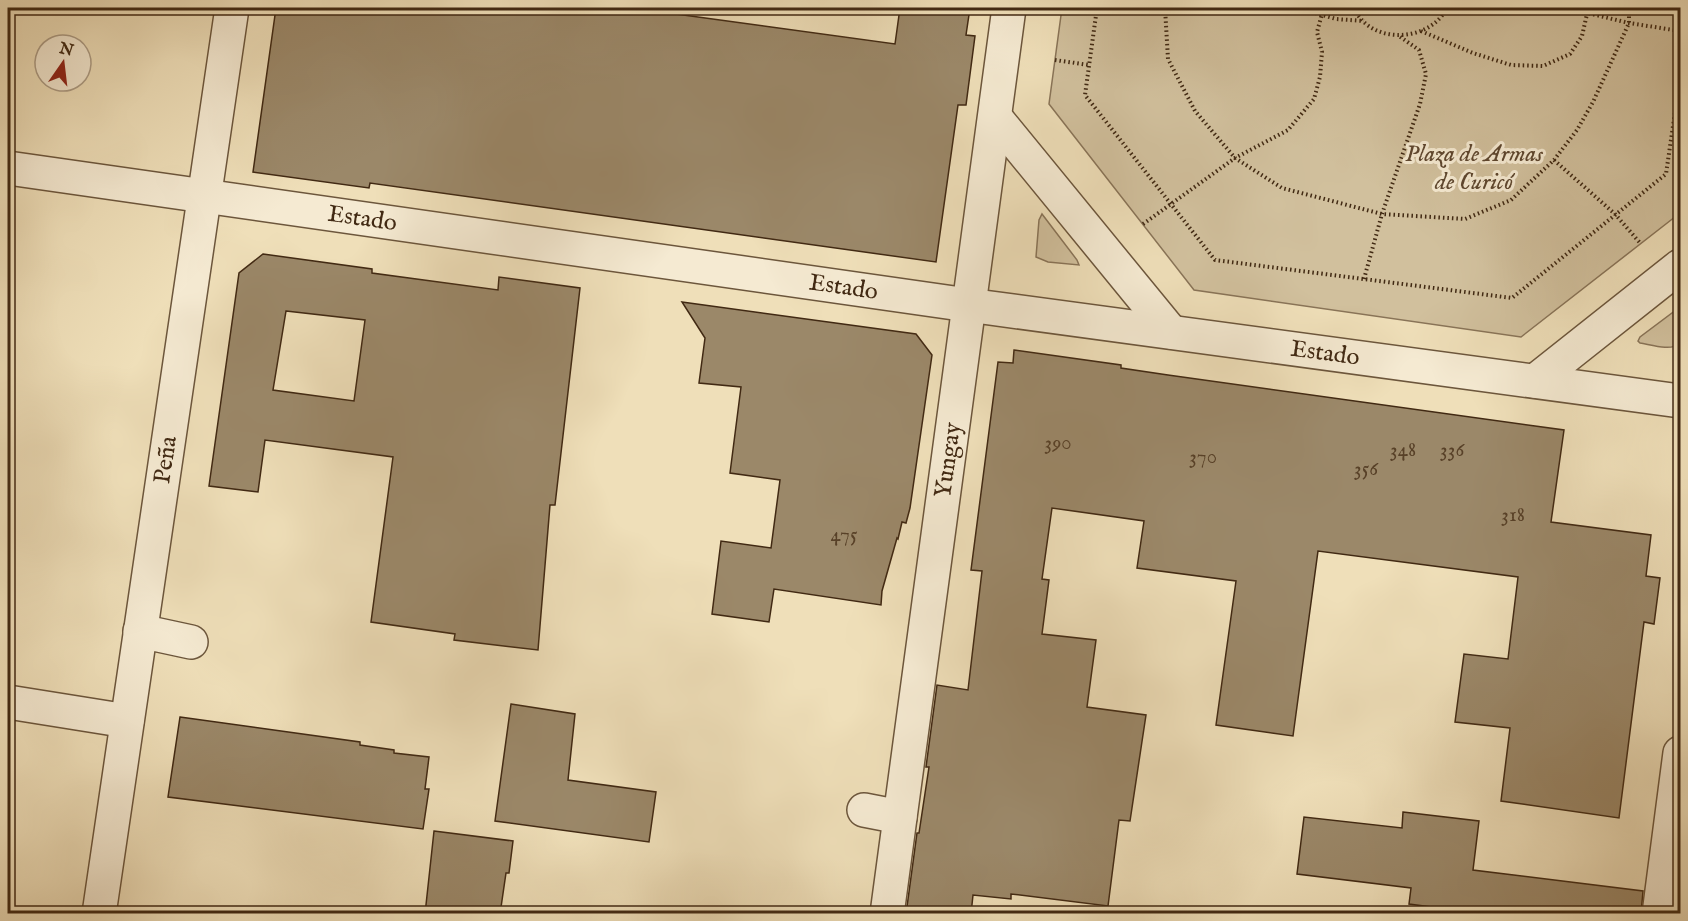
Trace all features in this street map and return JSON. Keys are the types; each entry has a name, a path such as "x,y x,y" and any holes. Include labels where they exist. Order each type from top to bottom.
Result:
{"street":[{"name":"Peña","path":"99,914 232,8"},
{"name":"Yungay","path":"887,914 1010,8"},
{"path":"995,117 1171,332"},
{"name":"Estado","path":"8,168 968,305 1680,401"},
{"path":"1534,381 1680,266"},
{"path":"140,631 191,642"},
{"path":"8,702 127,721"},
{"path":"1659,914 1677,799 1680,753"},
{"path":"864,810 900,817"}],"path":[{"path":"1097,8 1085,95 1215,260 1512,298 1666,174 1680,78"},
{"path":"1165,8 1168,59 1195,111 1236,158 1282,188 1382,214 1465,219 1511,200 1554,160 1577,130 1593,102 1629,23 1629,8"},
{"path":"1298,8 1336,19 1364,21"},
{"path":"1354,8 1364,21 1383,32 1399,36 1419,50 1426,74 1420,104 1382,214 1364,279"},
{"path":"1399,36 1431,26 1447,8"},
{"path":"1567,8 1629,23 1680,31"},
{"path":"1143,224 1236,158 1288,130 1314,99 1320,77 1322,52 1317,32 1322,14"},
{"path":"1421,31 1473,53 1511,65 1544,66 1570,54 1582,36 1587,14"},
{"path":"1055,60 1089,65"},
{"path":"1554,160 1615,214 1641,244"}],"green space":[{"name":"Plaza de Armas de Curicó","path":"1062,8 1680,8 1680,213 1521,337 1194,290 1049,104"},
{"path":"1042,214 1079,265 1048,262 1036,257 1039,220"},
{"path":"1680,307 1680,344 1666,347 1638,341 1640,337"}],"building":[{"path":"276,8 632,8 895,44 900,8 970,8 966,35 975,36 966,105 958,105 936,262 370,183 369,188 253,172"},
{"path":"263,254 372,269 372,273 498,290 499,277 580,288 555,505 550,505 538,650 454,640 455,634 371,622 393,457 265,440 258,492 209,486 239,273","holes":["286,311 365,320 354,401 273,390"]},
{"path":"682,302 916,334 932,355 910,508 906,523 902,522 897,538 882,591 881,605 774,589 769,622 712,614 721,541 771,548 780,480 730,473 741,387 699,383 705,338"},
{"path":"1014,350 1121,365 1121,368 1168,375 1564,430 1551,522 1651,535 1646,576 1660,578 1654,624 1644,622 1619,818 1501,801 1510,728 1455,722 1464,654 1508,659 1518,577 1318,551 1293,736 1216,725 1236,581 1137,568 1144,521 1052,508 1042,579 1049,580 1042,634 1096,640 1087,707 1146,715 1130,821 1119,820 1108,906 1011,894 1011,899 973,895 971,914 906,914 929,767 926,767 937,685 968,690 982,571 971,570 998,362 1013,363"},
{"path":"511,704 575,714 568,780 656,792 649,842 495,821"},
{"path":"180,717 360,742 360,745 394,750 394,753 429,757 425,789 429,789 423,829 168,797"},
{"path":"1403,812 1479,821 1473,870 1643,891 1641,914 1484,914 1409,904 1411,888 1297,874 1304,817 1402,828"},
{"path":"434,831 513,841 500,914 425,914"}]}
